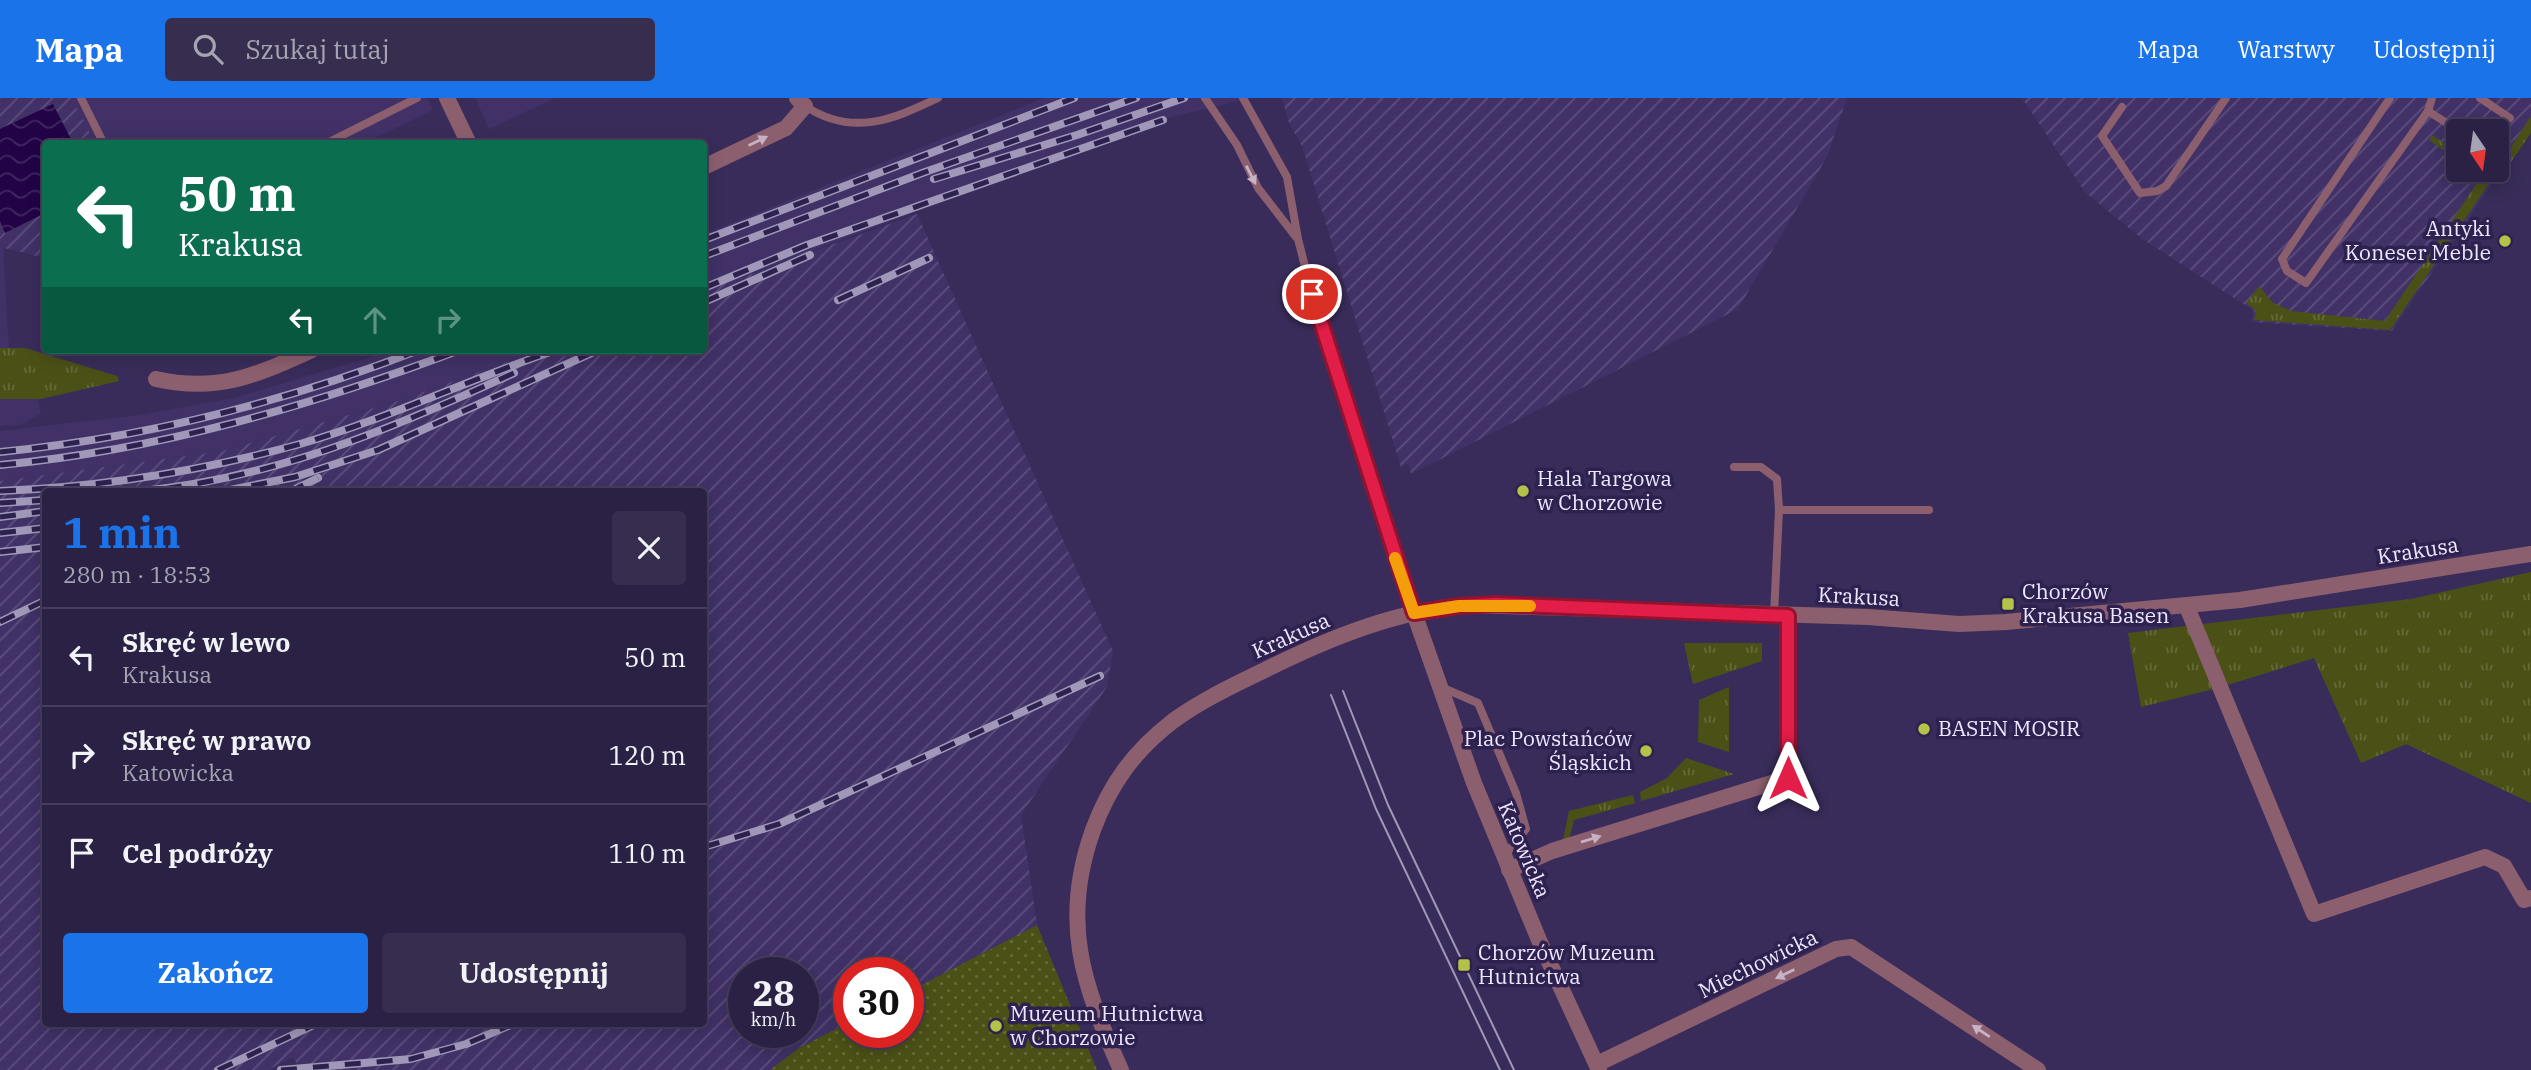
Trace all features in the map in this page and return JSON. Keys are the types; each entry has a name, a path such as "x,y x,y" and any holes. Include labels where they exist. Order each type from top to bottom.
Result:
{"street":[{"path":"447,98 467,140"},
{"path":"707,166 786,128 801,102"},
{"path":"156,379 192,385 237,381 302,354"},
{"name":"Krakusa","path":"1121,1070 1097,1016 1083,970 1075,914 1084,856 1105,798 1135,755 1174,720 1199,704 1327,640 1414,613 1495,604 1981,624 2187,607 2531,554"},
{"path":"2187,607 2314,914 2485,857 2497,860 2524,900 2531,898"},
{"name":"Katowicka","path":"1414,613 1438,686 1507,863 1598,1067"},
{"path":"1507,863 1788,778 1781,615"},
{"name":"Miechowicka","path":"1598,1067 1836,949 1851,947 2038,1070"}],"lane":[{"path":"81,98 102,140"},
{"path":"333,140 417,98"},
{"path":"801,102 832,120 864,124 892,118 938,98"},
{"name":"Katowicka","path":"1205,98 1258,188 1298,239"},
{"path":"2122,107 2102,136 2140,193 2166,186 2226,98"},
{"path":"2390,98 2281,259 2287,271 2306,283 2428,111 2432,98"},
{"path":"2480,98 2511,118"},
{"name":"Katowicka","path":"1245,101 1287,177 1298,239 1312,294 1414,613"},
{"path":"2428,111 2446,123"},
{"path":"1734,467 1761,467 1770,470 1777,479 1781,615"},
{"path":"1779,510 1929,510"},
{"path":"1438,686 1478,703 1517,793 1526,828 1507,863"}],"shaded area":[{"path":"0,98 72,98 93,140 42,140 42,257 0,247"},
{"path":"72,98 428,98 433,110 371,140 93,140"},
{"path":"475,98 555,98 489,129"},
{"path":"1044,98 1251,98 1168,118 707,290 707,233"},
{"path":"1282,98 1847,98 1827,157 1738,309 1411,474 1408,464 1401,467 1302,146 1289,123"},
{"path":"2022,98 2531,98 2531,126 2510,157 2510,119 2446,119 2446,182 2493,182 2392,331 2251,322 2254,311 2141,238 2085,192"},
{"path":"917,214 1113,651 1107,687 1021,815 1037,925 924,984 924,957 833,957 833,1030 819,1038 819,957 728,957 728,1048 799,1048 770,1070 300,1070 293,1057 268,1070 0,1070 0,481 222,451 401,400 529,354 707,354 707,290"},
{"path":"0,247 3,247 12,399 38,399 41,413 21,425 0,426"},
{"path":"381,354 529,354 401,400 222,451 0,481 0,431 139,415 234,398"}],"green space":[{"path":"2531,116 2531,133 2510,163 2510,148"},
{"path":"2432,135 2446,144 2446,152 2429,140"},
{"path":"2478,182 2490,182 2390,330 2254,320 2256,311 2246,303 2259,286 2272,302 2291,311 2385,321"},
{"path":"0,348 25,348 117,376 119,381 41,399 0,399"},
{"path":"2531,572 2531,803 2406,744 2361,763 2314,658 2218,688 2141,707 2128,633 2411,599"},
{"path":"1684,643 1762,643 1762,661 1693,684"},
{"path":"1729,687 1729,752 1698,742 1699,700"},
{"path":"1686,758 1734,774 1641,801 1640,792 1667,778"},
{"path":"1633,795 1635,803 1574,820 1569,839 1563,840 1569,811"},
{"path":"1037,925 1097,1070 770,1070 799,1048 819,1048 819,1038 833,1030 833,1048 924,1048 924,984"}],"water":[{"path":"53,104 71,140 42,140 42,214 5,233 0,221 0,129"}],"tram line":[{"path":"1343,691 1388,805 1514,1070"},
{"path":"1331,695 1376,809 1500,1070"}],"railway":[{"path":"707,239 1074,98"},
{"path":"707,255 925,172 1136,98"},
{"path":"934,179 1077,135 1184,98"},
{"path":"707,287 807,245 1163,120"},
{"path":"707,301 810,255"},
{"path":"838,300 929,258"},
{"path":"0,452 107,437 213,415 317,386 408,354"},
{"path":"0,465 118,449 234,423 291,407 449,354"},
{"path":"51,488 189,470 300,444 365,423 545,354"},
{"path":"240,488 295,477 378,450 589,354"},
{"path":"163,488 235,476 329,449 421,414 514,373"},
{"path":"297,488 318,478"},
{"path":"0,491 42,489"},
{"path":"0,503 42,500"},
{"path":"0,517 42,512"},
{"path":"0,533 42,528"},
{"path":"0,552 42,547"},
{"path":"0,622 42,602"},
{"path":"707,846 779,824 1100,676"},
{"path":"218,1070 310,1027"},
{"path":"281,1070 411,1059 466,1044 506,1027"}],"slow traffic":[{"path":"1395,558 1414,613 1459,606 1530,606"}],"place":[{"name":"Antyki Koneser Meble","path":"2505,241"},
{"name":"Hala Targowa w Chorzowie","path":"1523,491"},
{"name":"Chorzów Krakusa Basen","path":"2008,604"},
{"name":"BASEN MOSIR","path":"1924,729"},
{"name":"Plac Powstańców Śląskich","path":"1646,751"},
{"name":"Chorzów Muzeum Hutnictwa","path":"1464,965"},
{"name":"Muzeum Hutnictwa w Chorzowie","path":"996,1026"}],"route":[{"path":"1312,294 1414,613 1436,608 1495,604 1788,616 1788,778"}]}
